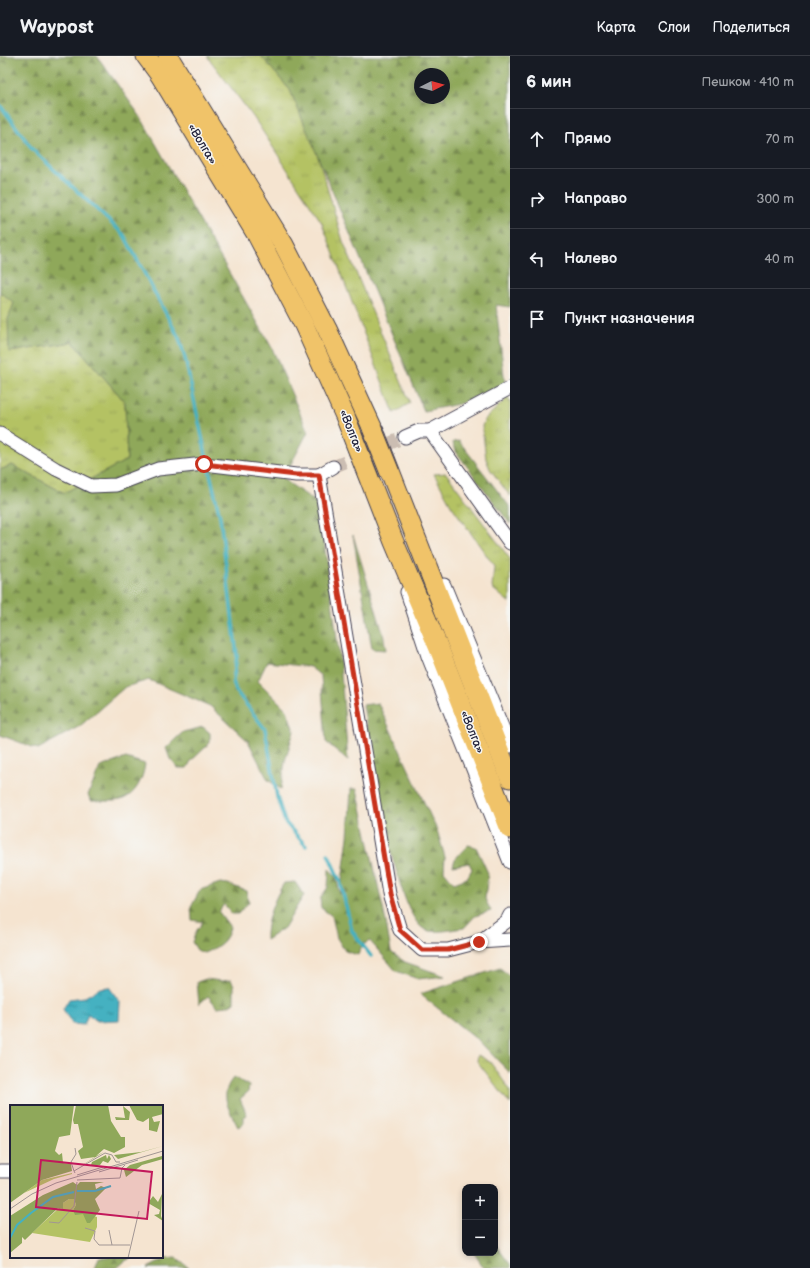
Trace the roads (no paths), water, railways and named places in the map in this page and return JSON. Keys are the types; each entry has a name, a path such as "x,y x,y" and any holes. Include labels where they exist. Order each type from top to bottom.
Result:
{"highway":[{"name":"«Волга»","path":"146,56 160,75 257,235 304,325 345,416 394,542 440,651 510,829"},
{"name":"«Волга»","path":"168,56 284,245 327,329 374,433 510,778"}],"street":[{"path":"405,437 419,432 430,431 510,388"},
{"path":"430,431 510,543"},
{"path":"374,433 403,488 468,639 510,746"},
{"path":"0,434 56,469 91,486 116,485 158,469 204,464 296,475 319,475 333,467"},
{"path":"319,475 390,894 400,930 422,950 448,950 479,942 510,940"},
{"path":"394,542 416,622 428,656 510,862"},
{"path":"479,942 507,921 510,915"}],"water":[{"path":"109,987 120,1002 119,1020 97,1021 88,1014 84,1025 72,1024 63,1009 69,999 85,997 100,988"}],"waterway":[{"path":"0,105 33,150 124,235 179,338 185,358 206,455"},
{"path":"209,469 220,517 237,656 233,681 236,691 265,729 277,797 285,822 306,846"},
{"path":"328,854 340,881 352,931 371,956"}],"tunnel":[{"path":"333,467 405,437"}]}
